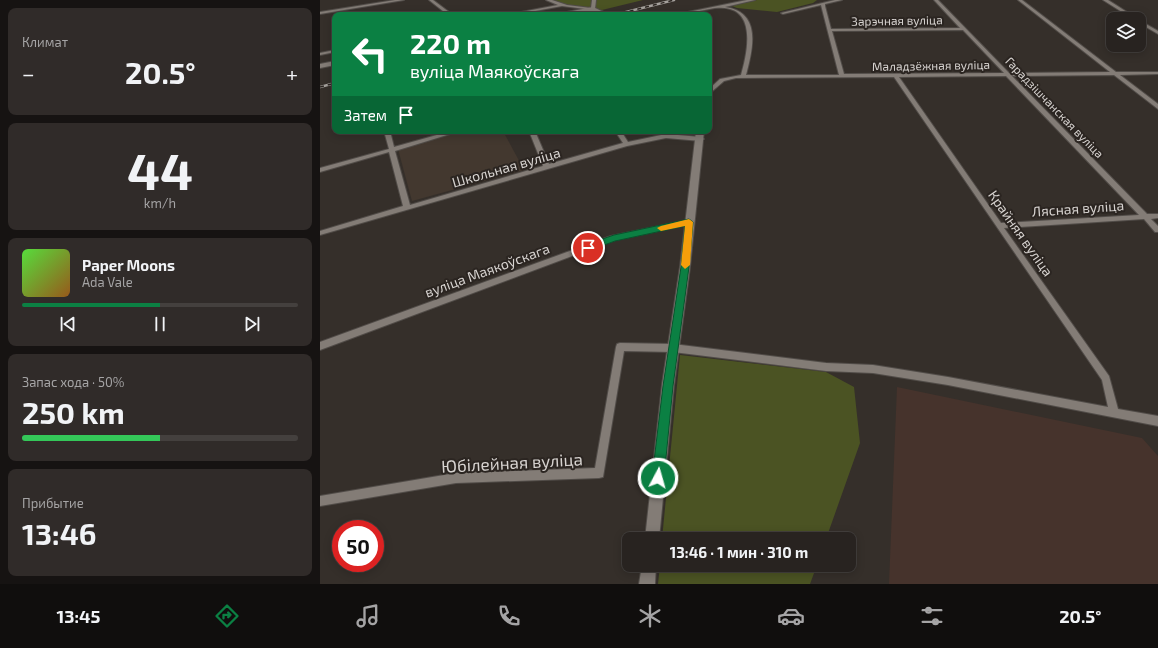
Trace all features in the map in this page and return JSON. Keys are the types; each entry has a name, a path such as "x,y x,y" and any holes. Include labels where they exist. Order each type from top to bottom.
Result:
{"main road":[{"path":"574,12 593,9 600,12"},
{"path":"320,66 332,64"},
{"path":"653,532 673,348 685,267 700,135"},
{"path":"647,584 648,572"}],"street":[{"path":"320,13 402,0"},
{"path":"431,0 447,12"},
{"path":"548,0 562,5 593,9 594,0"},
{"path":"691,12 753,0"},
{"path":"783,13 840,0"},
{"name":"Гарадзішчанская вуліца","path":"936,0 1158,230"},
{"path":"1020,0 1158,107"},
{"path":"1105,0 1125,12"},
{"path":"824,3 823,6 831,30 842,76"},
{"path":"524,12 562,5"},
{"path":"718,7 732,9 738,12 749,25 750,55 743,77"},
{"path":"1146,25 1158,33"},
{"name":"Зарэчная вуліца","path":"831,30 963,29"},
{"path":"320,54 332,52"},
{"name":"Маладзёжная вуліца","path":"712,89 722,80 743,77 1158,73"},
{"name":"Крайняя вуліца","path":"895,76 1082,342 1106,379 1114,411"},
{"path":"388,134 407,208"},
{"path":"320,170 447,134"},
{"path":"533,134 547,168"},
{"path":"620,134 626,144"},
{"name":"Школьная вуліца","path":"320,233 626,144 666,136 700,135"},
{"name":"Лясная вуліца","path":"999,226 1158,216"},
{"name":"вуліца Маякоўскага","path":"320,346 614,238 689,222"},
{"name":"Юбілейная вуліца","path":"320,501 456,478 599,473 620,347 673,348"},
{"path":"673,348 826,367 873,369 1114,411 1158,421"}],"shaded area":[{"path":"454,134 505,134 524,170 412,201 398,149"},
{"path":"897,387 1142,438 1158,456 1158,584 889,584"}],"green space":[{"path":"551,0 643,0 602,10 565,5"},
{"path":"757,0 817,0 813,3 777,12 737,8 732,6"},
{"path":"680,355 826,372 854,387 860,443 828,532 663,532"},
{"path":"659,572 814,572 810,584 658,584"}],"railway":[{"path":"626,12 674,0"},
{"path":"320,87 332,84"}],"slow traffic":[{"path":"661,228 689,222 685,265"}],"route":[{"path":"588,248 614,238 689,222 685,267 668,386 658,478"}]}
